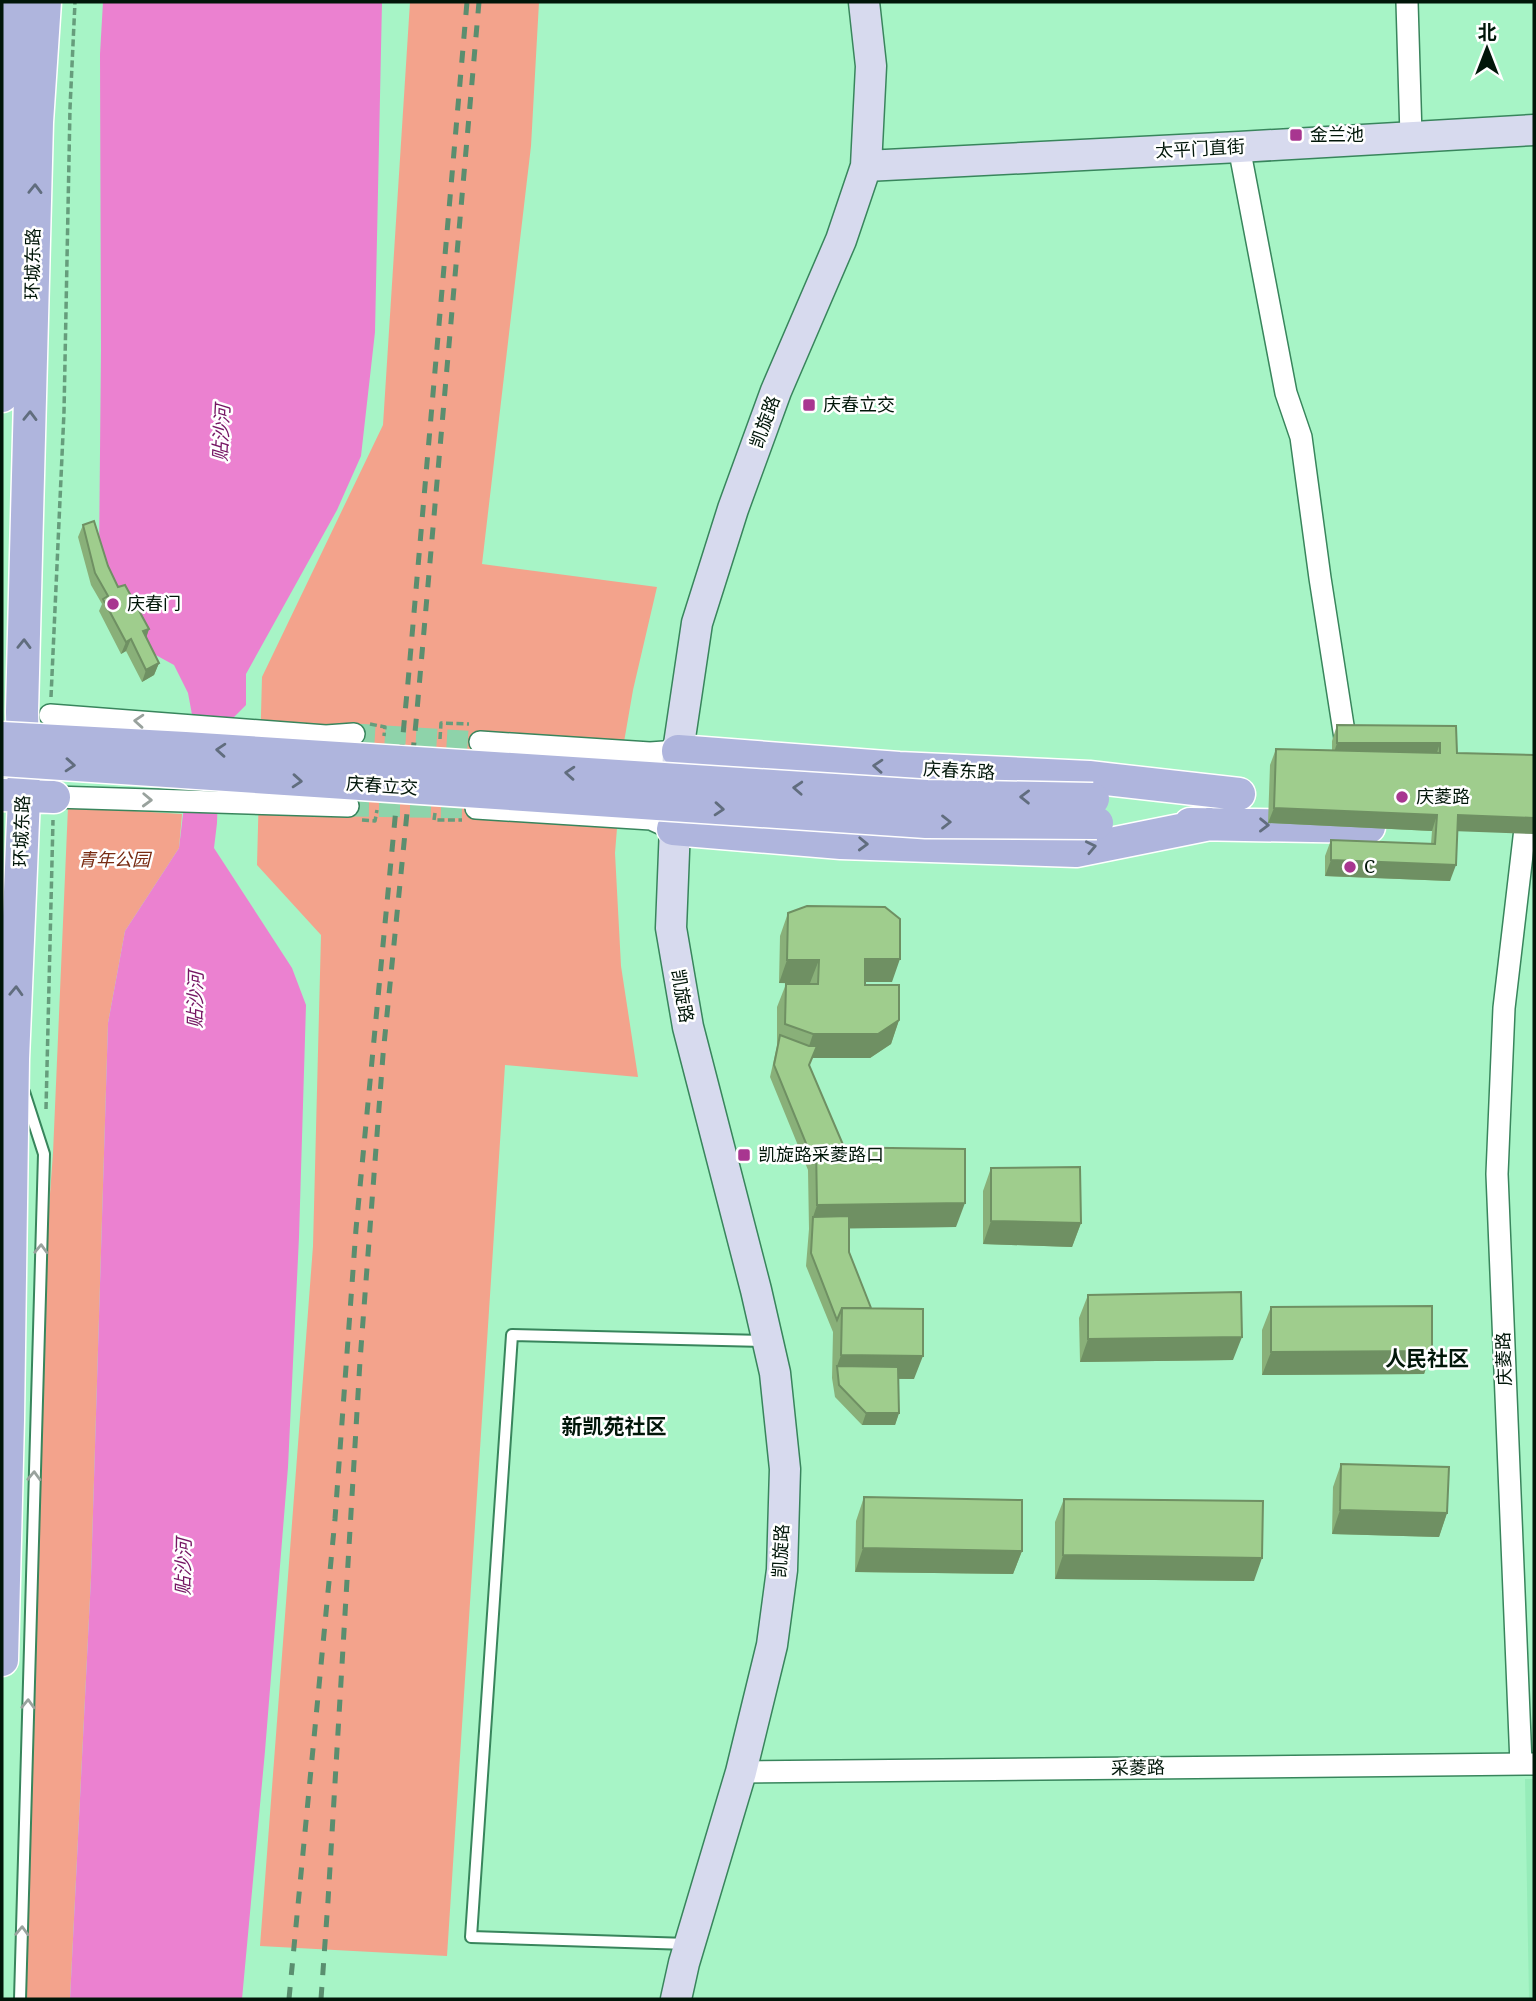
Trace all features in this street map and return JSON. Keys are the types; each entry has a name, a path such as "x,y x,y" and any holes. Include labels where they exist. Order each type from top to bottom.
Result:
{"main road":[{"name":"环城东路","path":"2,396 8,70 19,2"},
{"name":"环城东路","path":"2,1660 13,1059 26,796 25,713 37,122 45,2"},
{"name":"凯旋路","path":"676,1999 741,1772 772,1645 782,1570 785,1469 775,1373 688,1027 671,928 678,751 697,623 733,509 776,391 841,240 866,166 871,66 864,2"},
{"name":"太平门直街","path":"866,166 1534,130"},
{"name":"庆春立交","path":"2,738 927,796 1095,811"},
{"name":"庆春东路","path":"678,751 899,768 1089,777 1252,794 1095,811"},
{"name":"庆春立交","path":"2,760 926,822 1095,811"},
{"path":"1095,811 1210,824 1401,827"},
{"path":"673,829 841,843 1076,851 1210,824"}],"street":[{"path":"1407,2 1411,136"},
{"path":"1239,147 1286,393 1301,437 1320,578 1350,764"},
{"path":"25,713 326,736 354,734"},
{"path":"480,743 650,753 678,751"},
{"path":"26,796 348,806"},
{"path":"477,808 651,819 673,829"},
{"name":"庆菱路","path":"1519,829 1504,1008 1497,1174 1528,1764"},
{"name":"采菱路","path":"741,1772 1528,1764"}],"lane":[{"path":"13,1059 44,1154 20,1999"},
{"path":"690,1944 471,1937 512,1335 767,1341"}],"path":[{"path":"25,713 64,412 70,108 75,2"},
{"path":"26,796 46,1112"}],"shaded area":[{"path":"1525,1779 1534,1779 1534,1999 1529,1999"}],"green space":[{"path":"410,2 539,2 531,146 482,564 657,587 624,742 615,853 621,966 638,1077 505,1065 447,1956 260,1946 313,1246 321,935 257,865 262,677 383,425"},
{"name":"青年公园","path":"68,807 182,814 179,848 125,931 108,1023 91,1577 70,1999 21,1999 37,1371 53,1153"}],"water":[{"name":"贴沙河","path":"103,2 382,2 375,332 361,456 337,510 246,674 246,705 232,719 220,723 214,848 292,968 306,1005 288,1467 242,1999 70,1999 91,1577 108,1023 125,931 179,848 193,720 188,693 174,665 152,653 99,557 100,54"}],"building":[{"path":"94,521 108,566 118,587 125,585 149,629 143,631 159,663 146,670 131,639 126,642 103,599 108,596 95,573 83,525"},
{"name":"庆菱路","path":"1337,725 1456,726 1457,753 1534,755 1534,818 1458,815 1456,865 1331,860 1331,840 1435,844 1437,815 1274,808 1276,749 1440,753 1440,743 1337,743"},
{"path":"807,906 885,907 900,919 900,959 865,959 865,985 899,985 899,1020 878,1034 813,1034 785,1024 786,984 818,984 819,960 787,960 788,913"},
{"path":"780,1035 809,1046 817,1046 809,1065 844,1147 816,1147 812,1158 774,1065"},
{"path":"816,1147 965,1149 965,1203 817,1205"},
{"path":"1080,1167 1081,1223 991,1221 991,1168"},
{"path":"849,1216 849,1252 871,1308 842,1308 837,1320 811,1253 813,1217"},
{"path":"1241,1292 1242,1337 1088,1339 1088,1295"},
{"path":"1432,1306 1432,1351 1271,1352 1271,1307"},
{"path":"842,1308 923,1309 923,1356 841,1355"},
{"path":"837,1366 898,1367 899,1413 866,1413 839,1385"},
{"path":"1341,1464 1449,1467 1447,1513 1340,1510"},
{"path":"864,1497 1022,1500 1022,1551 863,1548"},
{"path":"1064,1499 1263,1501 1262,1558 1063,1555"}],"tunnel":[{"path":"354,734 480,742"},
{"path":"348,806 476,808"}],"railway":[{"path":"289,1999 335,1519 356,1229 408,682 467,2"},
{"path":"321,1999 360,1361 383,1055 416,722 479,2"}],"place":[{"name":"金兰池","path":"1296,135"},
{"name":"庆春立交","path":"809,405"},
{"name":"庆春门","path":"113,604"},
{"name":"庆菱路","path":"1402,797"},
{"name":"C","path":"1350,867"},
{"name":"凯旋路采菱路口","path":"744,1155"}],"district":[{"name":"人民社区","path":"1427,1359"},
{"name":"新凯苑社区","path":"614,1427"}]}
